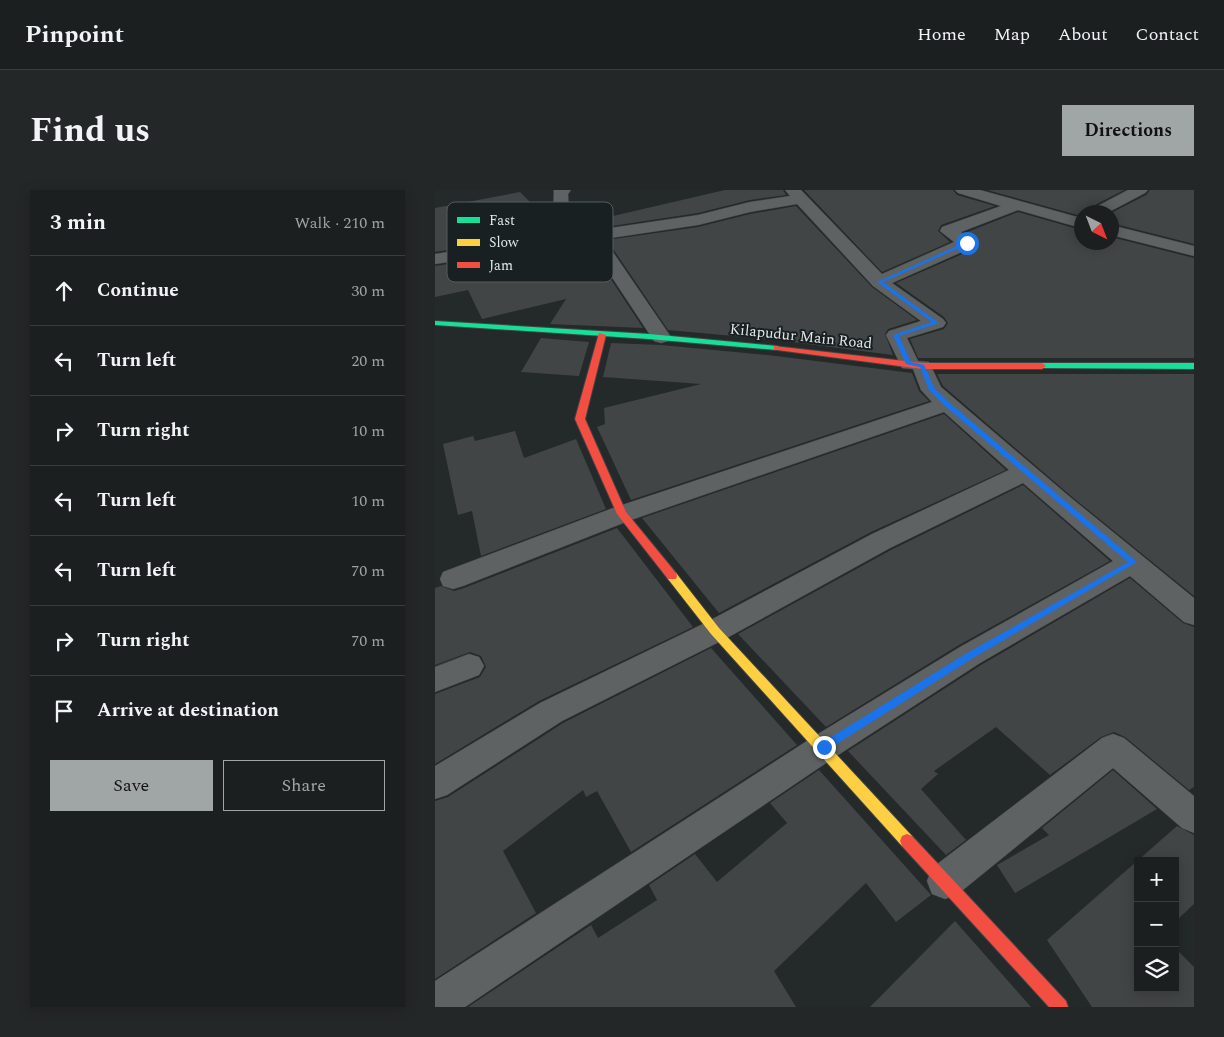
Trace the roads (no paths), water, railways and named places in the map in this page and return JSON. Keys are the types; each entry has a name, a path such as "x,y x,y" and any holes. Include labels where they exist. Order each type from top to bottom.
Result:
{"street":[{"path":"560,202 560,192 563,190"},
{"path":"963,190 1015,206 1074,220"},
{"path":"1111,205 1140,190"},
{"path":"613,233 698,220 797,194 879,282 937,323 896,335 932,390 1194,614"},
{"path":"879,282 967,243 947,231 1015,206"},
{"path":"1119,232 1194,251"},
{"path":"613,265 661,337"},
{"name":"Kilapudur Main Road","path":"435,323 603,335 661,337 768,346 915,365 1194,366"},
{"path":"603,335 580,420 622,514 715,631 824,747 1060,1007"},
{"path":"453,579 622,514 947,404"},
{"path":"435,784 551,712 715,631 881,541 1026,472"},
{"path":"435,1004 824,747 970,655 1133,562"},
{"path":"435,680 469,666"},
{"path":"945,881 1113,748 1194,817"}]}
